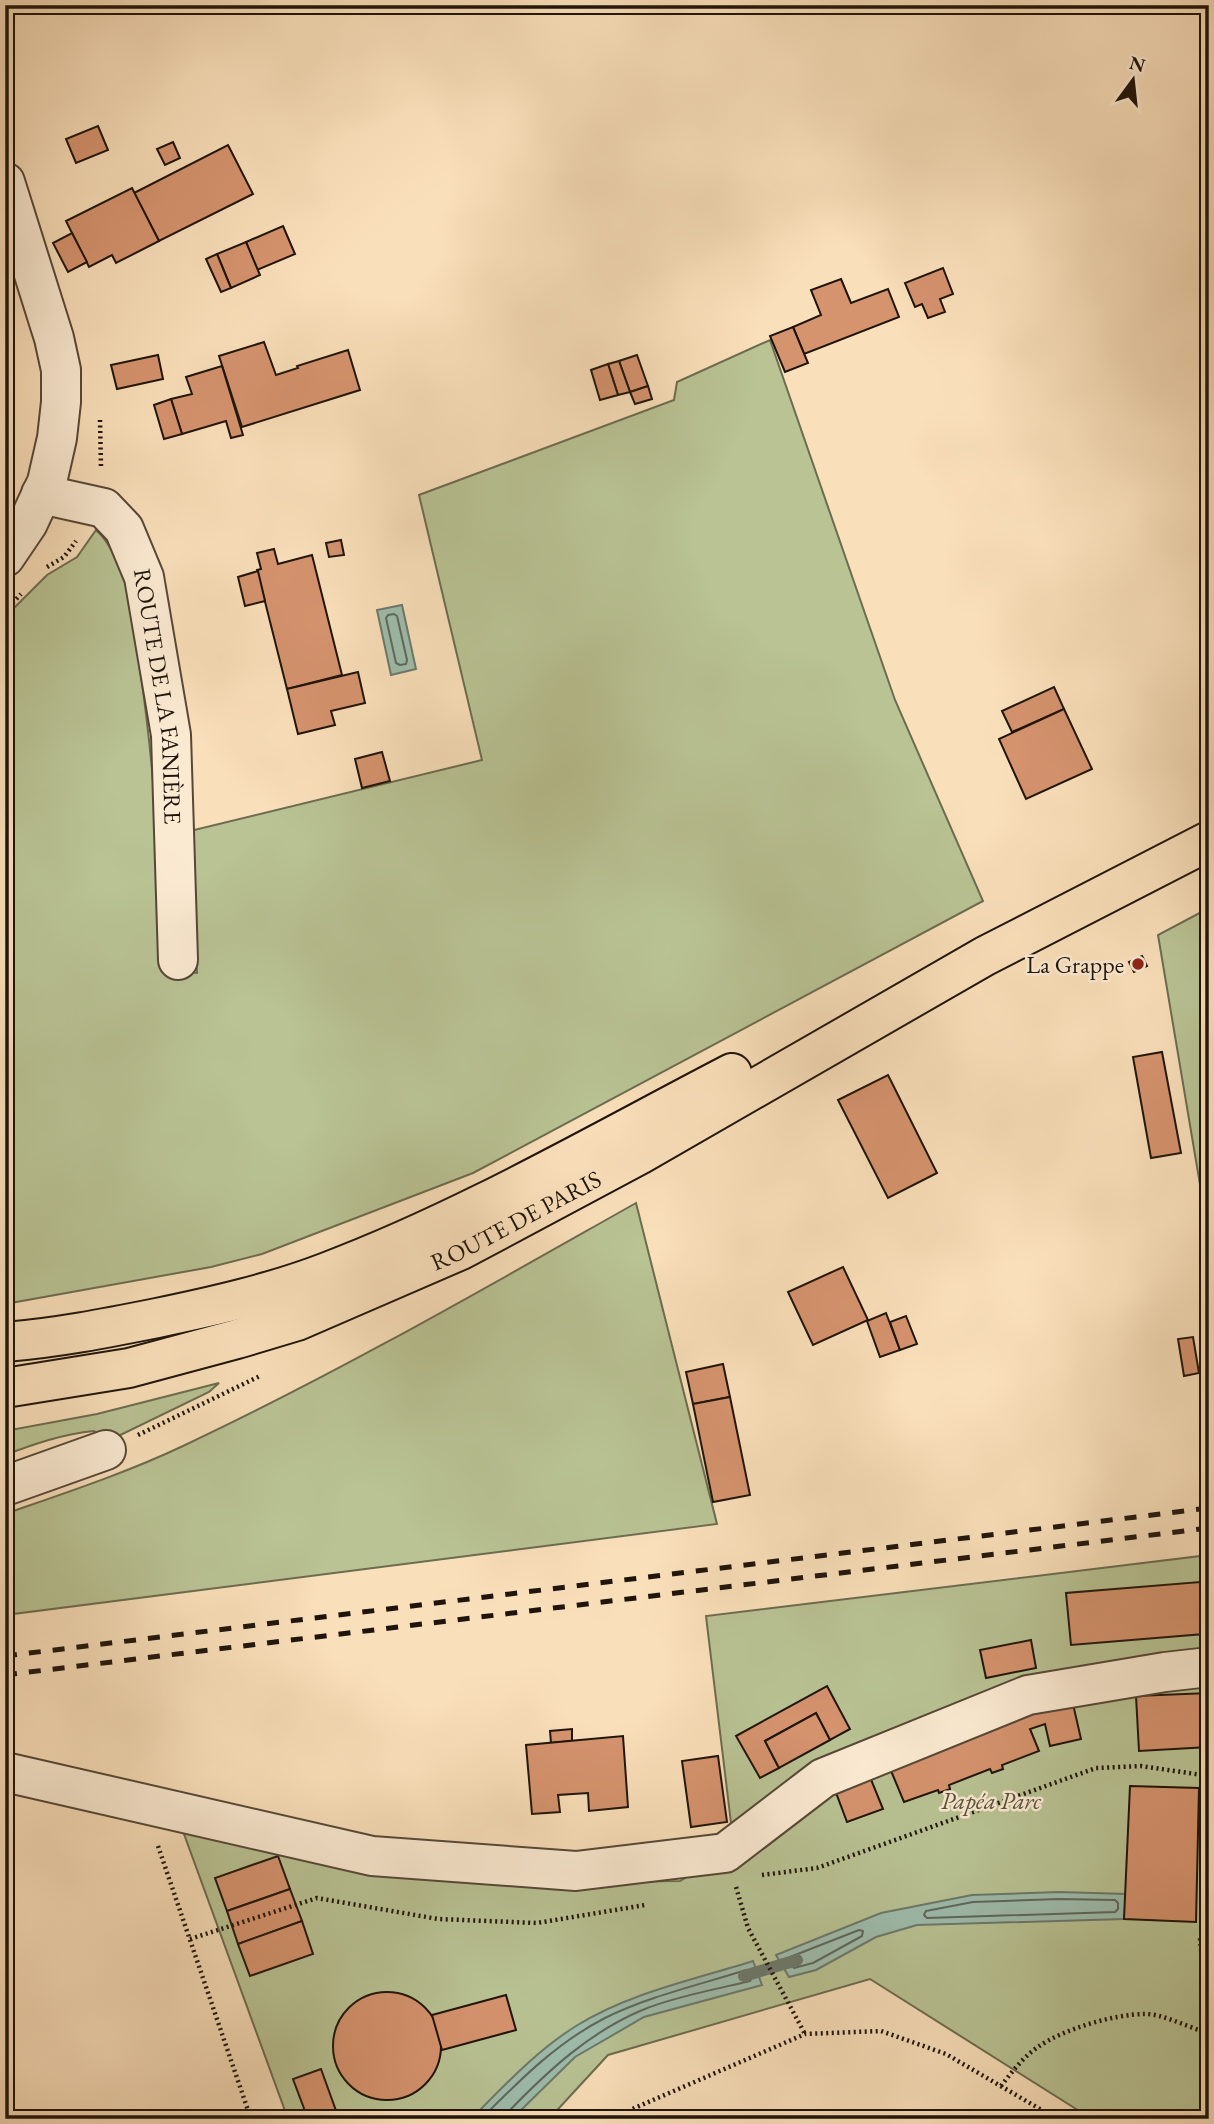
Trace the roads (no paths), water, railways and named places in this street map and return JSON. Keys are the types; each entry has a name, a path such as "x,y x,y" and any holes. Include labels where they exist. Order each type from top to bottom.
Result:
{"main road":[{"name":"ROUTE DE PARIS","path":"5,1388 37,1385 129,1368 237,1339 296,1321 461,1250 639,1155 985,956 1209,841"},
{"name":"ROUTE DE PARIS","path":"5,1342 36,1340 120,1326 226,1304 326,1272 454,1218 776,1050 985,956"}],"street":[{"path":"5,182 50,325 61,370 57,438 47,482 28,523 5,557"},
{"name":"ROUTE DE LA FANIÈRE","path":"41,494 104,508 124,529 144,577 171,735 178,960"},
{"path":"5,1486 106,1450"},
{"path":"5,1772 372,1856 576,1871 725,1853 823,1778 1028,1695 1209,1667"}],"water":[{"path":"402,605 416,669 391,675 377,610"},
{"path":"1059,1892 1126,1894 1124,1919 917,1925 876,1937 816,1970 789,1977 776,1955 881,1913 972,1895"},
{"path":"753,1961 762,1985 644,2017 575,2057 512,2119 471,2119 547,2046 576,2026 639,1996"}],"waterway":[{"path":"744,1976 797,1960"}],"railway":[{"path":"5,1656 1209,1508"},
{"path":"5,1675 1209,1528"}],"place":[{"name":"La Grappe","path":"1138,964"}],"park label":[{"name":"Papéa Parc","path":"991,1800"}]}
